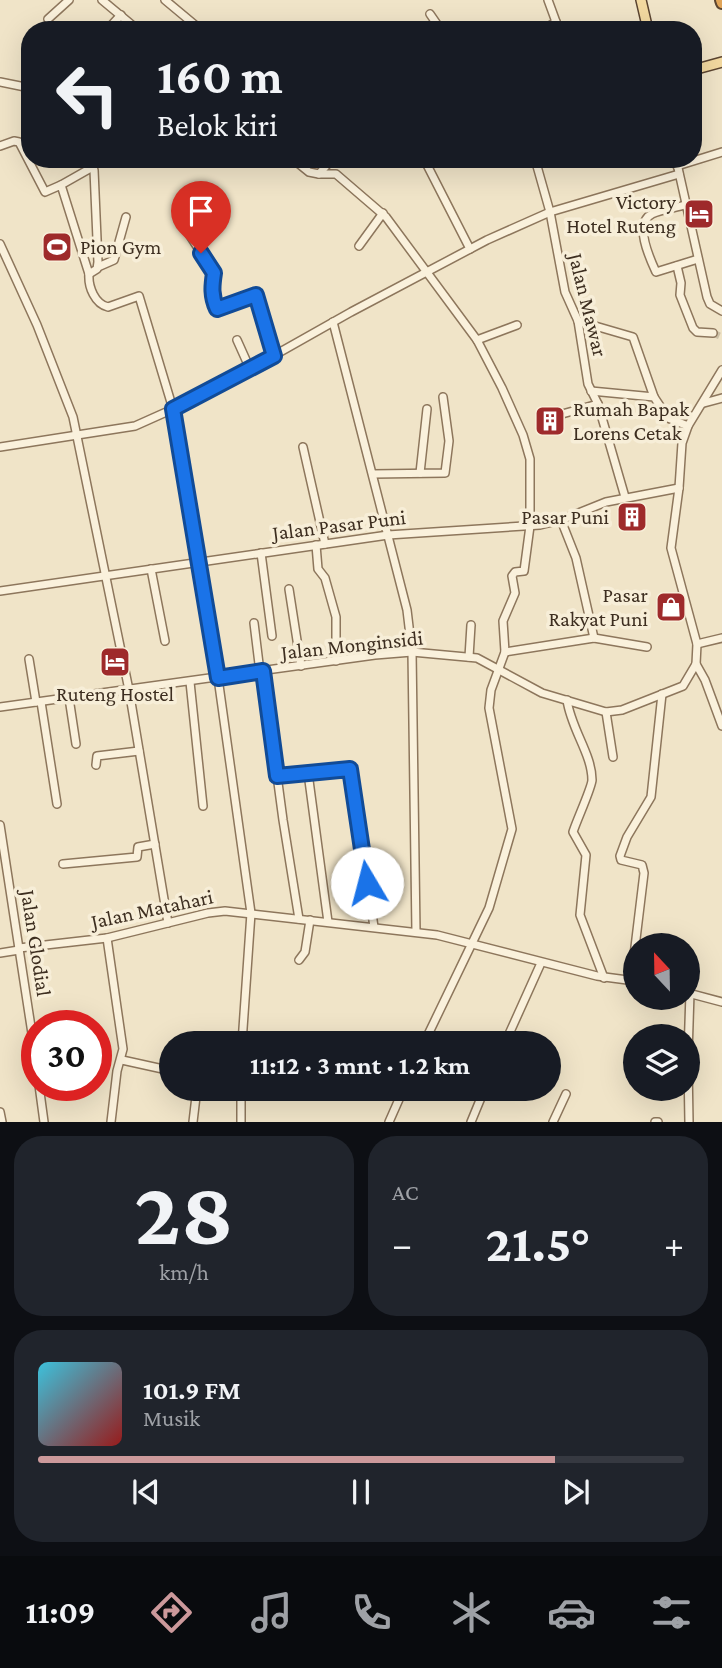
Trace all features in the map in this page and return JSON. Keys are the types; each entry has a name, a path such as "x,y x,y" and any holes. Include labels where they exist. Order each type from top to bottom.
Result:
{"main road":[{"path":"641,0 646,21"},
{"path":"702,68 722,62"}],"street":[{"path":"48,19 69,0"},
{"path":"102,0 128,21"},
{"path":"165,0 190,21"},
{"path":"548,0 555,21"},
{"path":"430,14 435,21"},
{"path":"115,21 121,15"},
{"path":"0,82 21,86"},
{"path":"0,146 14,141 21,146"},
{"path":"702,158 722,152"},
{"path":"33,168 45,192 91,169 94,170 98,267"},
{"path":"304,168 319,174 336,174 383,214 477,340 502,388 528,448 530,526 525,570 513,574 516,593 503,621 505,652 491,690 489,708 512,829 489,908 430,1031"},
{"path":"319,174 324,168"},
{"path":"429,168 470,249"},
{"name":"Jalan Mawar","path":"538,168 550,212 565,292 579,321 591,391 598,404 625,497"},
{"path":"0,447 130,427 173,409 250,369 470,249 550,212 633,187 673,168"},
{"path":"677,168 708,300 722,311"},
{"path":"61,185 89,274 89,284 96,299 108,307 139,296 173,409 218,678 251,913 243,1031"},
{"path":"685,205 650,214 645,220 643,230 656,272 698,259"},
{"path":"359,246 383,214"},
{"path":"89,274 114,260 126,217"},
{"path":"189,233 214,273 213,300 217,309 256,295 274,356"},
{"path":"0,244 66,395 77,436 129,690 168,923"},
{"path":"677,266 681,283 680,294 693,328 698,332 713,333"},
{"path":"579,321 633,337 654,397 668,418 688,426"},
{"path":"333,322 407,610 412,652 416,932"},
{"path":"477,340 517,325"},
{"path":"237,340 250,369"},
{"path":"613,758 606,712 622,710 683,686 696,664 697,644 671,548 682,443 688,426 704,404 722,370"},
{"path":"704,404 722,398 714,386"},
{"path":"591,391 654,397"},
{"path":"373,474 446,472 449,441 443,397"},
{"path":"555,416 598,404"},
{"path":"420,473 426,409"},
{"path":"303,447 320,544 318,569 325,578 336,617 336,661"},
{"name":"Jalan Pasar Puni","path":"0,591 388,535 530,526 561,520 625,497 679,488"},
{"path":"561,520 586,593 594,638"},
{"path":"261,553 272,636"},
{"path":"151,569 165,641"},
{"path":"289,589 301,666"},
{"path":"254,622 299,919"},
{"path":"469,657 471,625"},
{"path":"505,652 594,638 647,647"},
{"path":"697,644 722,638"},
{"name":"Jalan Monginsidi","path":"0,707 412,652 469,657 483,661 542,693 606,712"},
{"path":"29,659 57,804"},
{"path":"696,664 719,707 722,726"},
{"path":"190,682 203,806"},
{"path":"638,933 644,873 642,865 621,860 620,856 627,837 652,797 662,694"},
{"path":"68,698 76,744"},
{"path":"567,700 573,727 589,760 592,782 573,832 586,855 580,911 604,978"},
{"path":"96,765 97,756 139,751"},
{"path":"277,776 348,768 351,772 373,927"},
{"path":"308,773 328,922"},
{"name":"Jalan Glodial","path":"0,825 28,1010"},
{"path":"63,864 137,857 138,847 155,844"},
{"name":"Jalan Matahari","path":"0,953 107,938 218,911 416,932 604,978 623,979"},
{"path":"299,960 304,952 310,920"},
{"path":"107,938 123,1049 117,1071 111,1122"},
{"path":"510,1031 541,963"},
{"path":"700,996 722,1002"},
{"path":"122,1060 159,1068"},
{"path":"552,1122 566,1094"},
{"path":"41,1101 44,1122"},
{"path":"193,1122 195,1101"},
{"path":"241,1101 241,1122"},
{"path":"389,1122 398,1101"},
{"path":"471,1122 480,1101"},
{"path":"689,1101 689,1122"},
{"path":"0,1112 2,1122"}],"tunnel":[{"path":"713,333 722,337"}],"place":[{"name":"Victory Hotel Ruteng","path":"699,214"},
{"name":"Pion Gym","path":"57,247"},
{"name":"Rumah Bapak Lorens Cetak","path":"550,421"},
{"name":"Pasar Puni","path":"632,517"},
{"name":"Pasar Rakyat Puni","path":"671,607"},
{"name":"Ruteng Hostel","path":"115,662"}],"route":[{"path":"201,253 214,273 213,300 217,309 256,295 274,356 173,409 218,678 263,671 277,776 350,769 367,883"}]}
